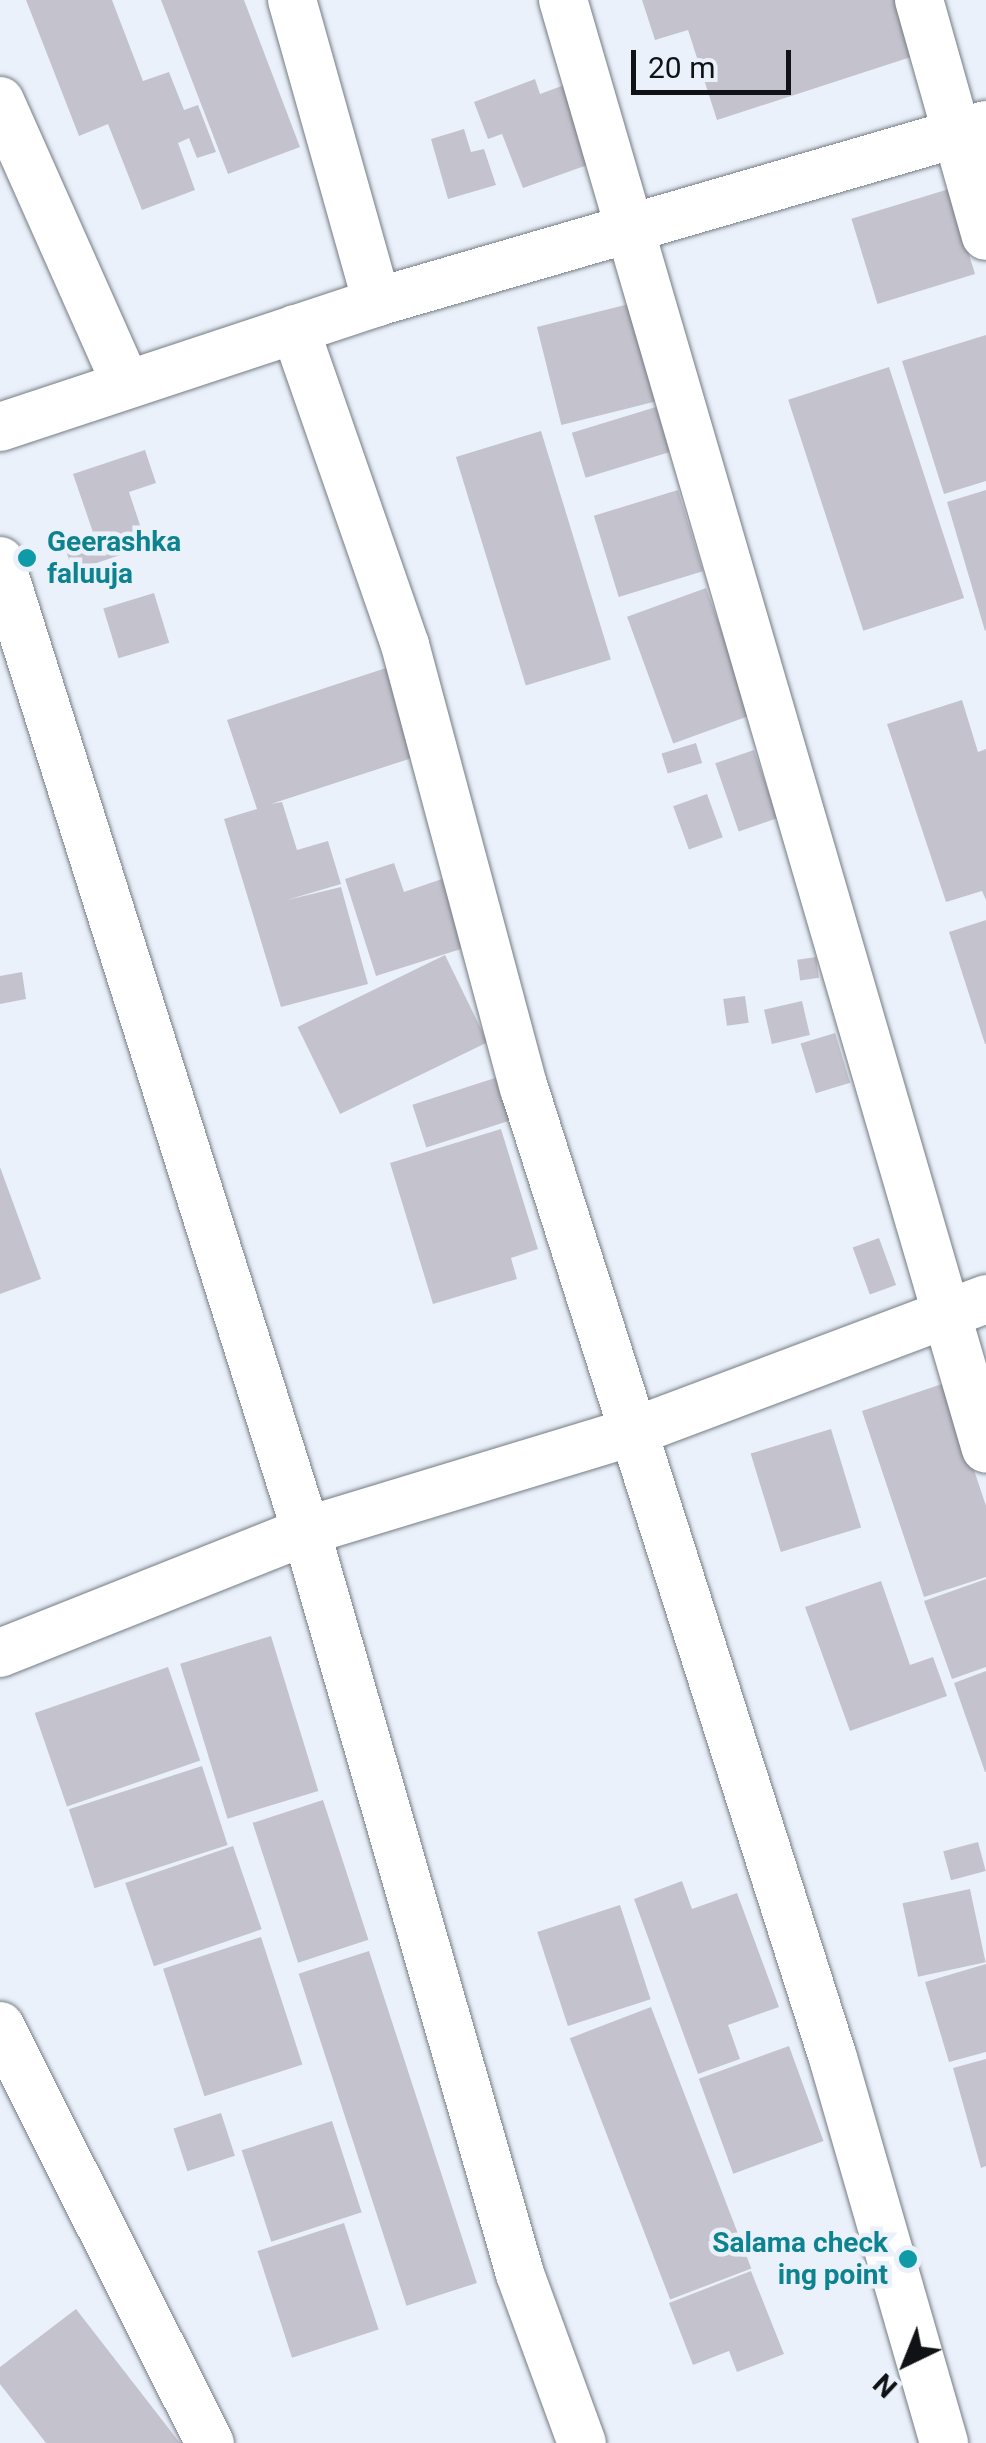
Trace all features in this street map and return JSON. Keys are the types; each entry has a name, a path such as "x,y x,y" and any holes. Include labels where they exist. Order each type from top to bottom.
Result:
{"street":[{"path":"292,0 377,302"},
{"path":"563,0 966,1308 986,1450"},
{"path":"919,0 972,129 986,236"},
{"path":"0,102 126,384"},
{"path":"0,427 377,302 972,129"},
{"path":"295,328 405,645 524,1088 832,2058 944,2443"},
{"path":"0,561 306,1530 411,1919 520,2274 582,2443"},
{"path":"0,1653 306,1530 635,1431 966,1308"},
{"path":"0,2026 210,2443"}],"building":[{"path":"26,0 112,0 143,81 169,72 184,110 198,105 216,152 197,158 189,138 178,143 195,190 142,210 108,124 79,136"},
{"path":"161,0 244,0 300,147 228,174"},
{"path":"642,0 896,0 914,56 717,120 688,30 655,40"},
{"path":"535,79 540,94 578,80 607,158 523,188 502,134 488,139 474,102"},
{"path":"464,129 471,152 484,149 496,185 448,199 431,139"},
{"path":"949,189 975,274 877,304 851,219"},
{"path":"633,303 657,401 561,425 537,327"},
{"path":"986,335 986,481 944,494 902,361"},
{"path":"889,367 964,598 863,631 788,400"},
{"path":"656,407 670,452 586,478 572,433"},
{"path":"541,431 611,660 526,686 456,457"},
{"path":"145,450 156,483 129,492 147,546 73,571 66,551 96,541 73,474"},
{"path":"678,490 703,571 619,597 594,516"},
{"path":"986,490 986,630 985,631 947,502"},
{"path":"706,588 752,715 673,744 627,617"},
{"path":"154,593 169,643 119,658 103,608"},
{"path":"386,668 415,757 271,804 282,802 297,850 328,841 341,884 287,900 341,887 368,984 281,1007 224,819 257,809 227,720"},
{"path":"962,700 978,752 986,749 986,900 982,891 946,902 887,724"},
{"path":"696,743 702,763 668,774 662,754"},
{"path":"754,750 777,818 739,831 715,763"},
{"path":"707,794 723,837 689,850 673,806"},
{"path":"394,863 404,892 442,879 464,948 376,976 345,879"},
{"path":"986,920 986,1044 985,1044 949,932"},
{"path":"445,955 488,1042 340,1114 298,1027"},
{"path":"816,957 819,978 800,980 797,960"},
{"path":"22,972 26,999 0,1004 0,976"},
{"path":"745,996 749,1023 727,1026 723,999"},
{"path":"802,1001 810,1035 772,1044 764,1010"},
{"path":"835,1033 850,1083 816,1093 801,1044"},
{"path":"498,1077 512,1120 426,1148 412,1105"},
{"path":"501,1129 538,1249 511,1258 517,1279 433,1304 390,1163"},
{"path":"0,1167 41,1279 0,1294"},
{"path":"879,1238 896,1285 870,1295 853,1248"},
{"path":"945,1383 986,1506 986,1577 924,1597 862,1411"},
{"path":"831,1429 861,1527 781,1552 751,1454"},
{"path":"986,1579 986,1667 952,1679 924,1601"},
{"path":"881,1581 910,1665 933,1657 947,1696 850,1731 805,1607"},
{"path":"271,1636 318,1791 228,1819 180,1664"},
{"path":"168,1667 200,1761 67,1807 35,1713"},
{"path":"986,1671 986,1772 985,1772 954,1683"},
{"path":"202,1766 228,1845 95,1888 69,1809"},
{"path":"323,1800 368,1940 298,1963 253,1823"},
{"path":"978,1842 986,1871 951,1880 943,1851"},
{"path":"233,1846 262,1929 154,1966 125,1883"},
{"path":"682,1881 692,1909 737,1893 779,2007 728,2025 740,2059 698,2074 634,1899"},
{"path":"970,1889 986,1962 918,1977 903,1903"},
{"path":"620,1905 651,1999 568,2026 537,1932"},
{"path":"261,1937 302,2064 204,2096 163,1969"},
{"path":"369,1951 477,2283 406,2306 299,1974"},
{"path":"986,1964 986,2052 949,2062 925,1982"},
{"path":"651,2007 751,2268 670,2300 570,2038"},
{"path":"789,2046 824,2141 733,2174 699,2079"},
{"path":"986,2059 986,2166 981,2168 953,2068"},
{"path":"221,2113 235,2156 187,2171 173,2128"},
{"path":"332,2121 362,2212 271,2242 242,2150"},
{"path":"344,2223 379,2330 292,2358 257,2251"},
{"path":"751,2271 784,2354 737,2372 729,2351 693,2365 669,2303"},
{"path":"76,2309 180,2443 46,2443 0,2384 0,2367"}],"place":[{"name":"Geerashka faluuja","path":"27,558"},
{"name":"Salama check ing point","path":"908,2259"}]}
